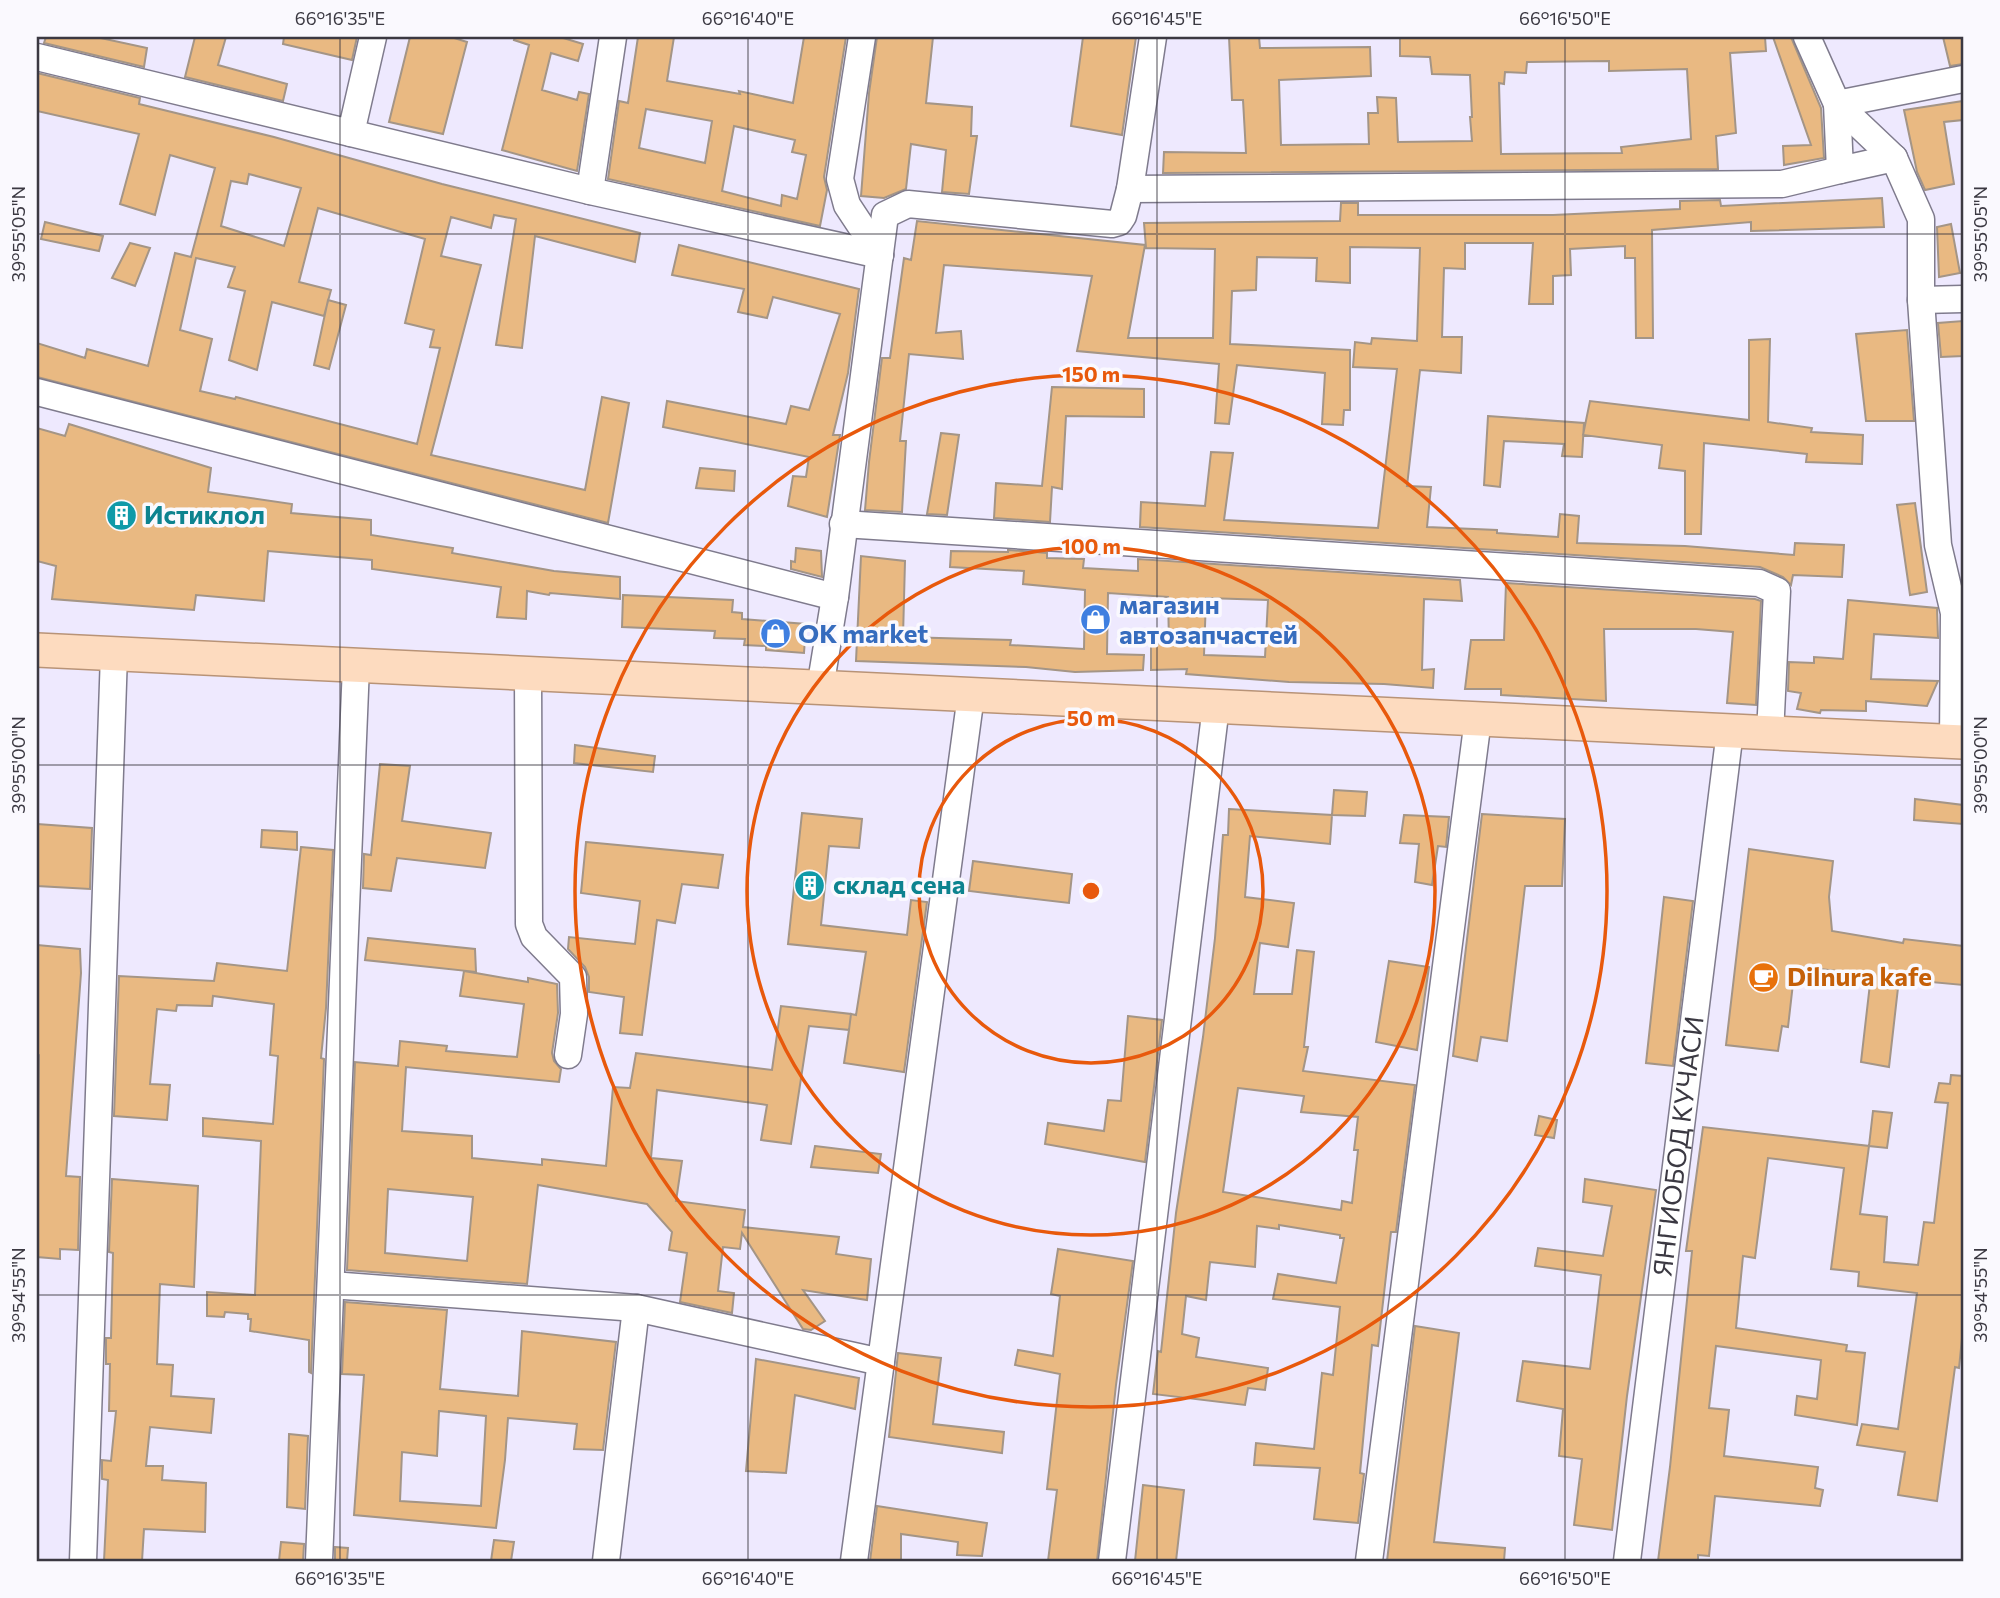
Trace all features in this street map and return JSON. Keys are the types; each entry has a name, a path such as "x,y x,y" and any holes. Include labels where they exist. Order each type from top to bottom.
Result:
{"main road":[{"path":"37,650 1958,742"}],"street":[{"path":"351,133 373,37"},
{"path":"590,191 613,37"},
{"path":"862,37 840,179 847,205 880,255"},
{"path":"820,688 835,597 885,215 908,204 1112,224 1119,222 1124,216 1130,189 1153,37"},
{"path":"1807,37 1837,104 1840,170"},
{"path":"37,57 590,191 880,255"},
{"path":"1837,104 1963,79"},
{"path":"1837,104 1894,158 1921,219 1921,300 1938,545 1954,613 1958,742"},
{"path":"1130,189 1782,184 1894,158"},
{"path":"1921,300 1963,299"},
{"path":"37,392 835,597"},
{"path":"843,524 1759,583 1777,591 1770,734"},
{"path":"83,1561 114,654"},
{"path":"319,1561 356,666"},
{"path":"528,674 529,925 534,937 573,977 574,1014 568,1055"},
{"path":"854,1561 971,695"},
{"path":"1112,1561 1216,706"},
{"path":"1369,1561 1478,719"},
{"name":"ЯНГИОБОД КУЧАСИ","path":"1627,1561 1730,731"},
{"path":"331,1285 636,1308 881,1362"},
{"path":"606,1561 636,1308"}],"building":[{"path":"46,37 96,37 147,48 144,67 44,43"},
{"path":"195,37 226,37 218,65 287,84 283,101 185,77"},
{"path":"284,37 357,37 352,60 283,44"},
{"path":"410,37 451,37 467,42 443,134 389,122"},
{"path":"515,37 560,37 583,44 578,61 551,53 542,90 577,100 579,92 589,94 577,171 502,150 529,45 514,40"},
{"path":"638,37 674,37 667,81 740,94 739,91 793,103 804,37 846,37 824,177 827,190 820,226 608,179 619,101 628,103","holes":["646,109 712,121 705,163 639,148","734,126 795,140 792,152 806,155 797,199 782,195 781,206 722,191"]},
{"path":"877,37 933,37 926,103 972,107 971,136 977,136 969,194 942,192 946,150 911,144 906,189 884,198 861,196 869,93"},
{"path":"1083,37 1136,37 1122,135 1071,126"},
{"path":"1229,37 1259,37 1260,48 1370,47 1371,76 1279,80 1281,145 1369,144 1368,113 1378,113 1377,97 1396,98 1398,142 1472,141 1470,75 1432,74 1430,57 1400,56 1400,37 1765,37 1766,51 1730,53 1736,133 1716,136 1718,169 1163,173 1164,152 1246,153 1243,100 1232,100","holes":["1609,61 1609,71 1687,69 1691,139 1621,147 1622,153 1501,154 1499,83 1504,84 1505,72 1526,73 1527,62"]},
{"path":"1773,37 1791,37 1821,108 1824,158 1784,165 1783,146 1811,145"},
{"path":"1943,37 1963,37 1963,64 1950,66"},
{"path":"37,73 140,98 139,104 640,233 635,262 535,236 522,348 496,345 516,219 494,215 491,228 451,217 441,256 481,265 431,455 585,490 602,397 629,403 608,523 37,377 37,343 85,358 87,349 148,366 175,253 191,257 215,168 170,155 155,215 120,204 139,134 37,111","holes":["249,174 301,188 284,246 221,226 231,181 247,184","318,208 425,239 405,323 434,330 430,347 440,348 417,444 236,397 235,399 200,391 212,339 180,330 196,258 235,267 228,287 245,291 229,360 257,370 272,302 324,316 331,290 299,282"]},
{"path":"1963,101 1963,120 1944,122 1954,184 1925,190 1917,172 1904,110"},
{"path":"1882,198 1884,227 1751,231 1751,222 1652,230 1653,338 1636,338 1635,258 1625,258 1625,246 1570,249 1571,275 1553,276 1553,304 1529,304 1533,243 1465,243 1465,269 1444,268 1442,337 1462,337 1461,373 1420,370 1407,486 1431,487 1427,527 1497,530 1497,533 1558,537 1560,514 1579,516 1577,543 1685,546 1794,555 1795,543 1844,545 1842,577 1793,575 1791,585 1783,577 1760,567 1140,527 1141,502 1205,506 1211,452 1233,453 1224,520 1378,528 1397,369 1353,367 1355,342 1371,344 1372,338 1417,341 1420,248 1350,247 1350,283 1316,281 1317,258 1257,257 1256,290 1232,291 1230,344 1350,350 1350,410 1344,410 1343,425 1322,424 1325,373 1237,365 1229,424 1215,423 1219,364 1077,351 1092,276 944,265 936,333 961,331 963,359 909,354 900,441 906,441 902,512 865,510 882,358 890,358 904,258 911,260 917,221 1145,245 1128,338 1213,338 1215,249 1146,248 1144,223 1340,221 1341,203 1358,203 1358,215 1553,215 1680,209 1680,201 1720,200 1721,206"},
{"path":"45,222 103,236 99,251 41,239"},
{"path":"1951,224 1960,273 1939,277 1937,227"},
{"path":"130,243 150,248 135,286 112,278"},
{"path":"679,245 859,289 848,373 833,435 840,435 827,517 788,506 793,476 806,477 809,457 663,427 667,401 786,424 791,406 809,410 840,314 773,297 767,318 738,312 744,289 672,275"},
{"path":"328,300 346,305 329,369 314,365"},
{"path":"1963,321 1963,356 1941,357 1938,323"},
{"path":"1907,330 1914,421 1866,421 1856,334"},
{"path":"1770,339 1768,422 1812,428 1811,432 1863,435 1862,464 1806,462 1807,454 1704,443 1701,534 1685,534 1685,471 1659,468 1662,445 1583,435 1590,401 1749,420 1749,340"},
{"path":"1052,387 1144,389 1144,417 1066,416 1062,489 1052,487 1050,522 994,518 996,483 1042,486"},
{"path":"1488,416 1584,423 1582,457 1562,456 1564,444 1504,441 1500,487 1484,485"},
{"path":"69,424 211,468 208,492 292,504 291,513 371,520 371,535 453,548 452,553 554,571 620,577 620,599 527,591 526,619 497,617 501,587 372,569 372,560 268,551 264,601 196,595 194,610 52,599 56,566 37,561 37,428 65,436"},
{"path":"941,433 959,435 947,515 927,514"},
{"path":"700,468 735,471 734,491 696,488"},
{"path":"1915,503 1927,592 1910,595 1897,505"},
{"path":"796,548 821,551 822,577 791,569 791,561 795,562"},
{"path":"951,551 1047,553 1047,558 1084,559 1083,568 1138,571 1138,559 1460,580 1462,601 1424,599 1422,670 1434,669 1433,688 1289,682 1186,674 1187,669 1151,670 1151,644 1169,643 1168,597 1108,593 1107,654 1144,655 1143,670 1075,672 1026,667 856,661 861,556 905,561 903,637 1011,640 1010,645 1084,649 1085,590 1023,584 1024,571 950,567","holes":["1206,598 1268,600 1265,657 1204,655"]},
{"path":"1506,583 1761,601 1756,705 1727,703 1733,632 1696,629 1604,629 1606,701 1501,695 1501,689 1465,689 1471,640 1504,640"},
{"path":"623,595 733,600 732,612 742,613 742,619 806,624 804,653 744,645 745,639 714,638 715,631 622,627"},
{"path":"1848,600 1937,608 1938,638 1874,634 1871,679 1938,681 1927,706 1866,701 1866,711 1821,710 1820,713 1797,709 1801,693 1788,691 1789,662 1814,663 1814,657 1843,659"},
{"path":"575,745 655,756 653,772 574,763"},
{"path":"380,764 410,766 402,821 491,833 485,868 397,858 391,891 363,888 364,854 371,855"},
{"path":"1334,790 1367,792 1365,816 1332,815"},
{"path":"1915,799 1963,805 1963,824 1914,820"},
{"path":"1229,809 1332,815 1330,844 1250,836 1245,897 1294,903 1288,947 1260,943 1254,994 1292,994 1297,950 1314,952 1304,1047 1308,1047 1303,1071 1415,1085 1396,1232 1391,1232 1378,1346 1372,1345 1360,1473 1364,1474 1358,1523 1314,1519 1320,1468 1254,1465 1256,1443 1314,1449 1322,1373 1333,1375 1340,1307 1273,1299 1278,1274 1336,1283 1344,1238 1340,1238 1340,1235 1279,1225 1279,1229 1257,1226 1255,1267 1210,1262 1206,1300 1186,1296 1182,1334 1199,1338 1196,1357 1268,1368 1265,1390 1248,1388 1245,1405 1153,1394 1158,1351 1161,1352 1176,1213 1203,1037 1215,938 1223,835 1228,835","holes":["1238,1088 1304,1096 1301,1112 1358,1117 1354,1150 1358,1150 1352,1203 1342,1201 1341,1210 1223,1192"]},
{"path":"802,813 862,819 859,848 829,846 821,925 907,935 911,900 927,902 904,1072 844,1063 849,1030 809,1026 791,1144 761,1140 767,1105 657,1090 651,1158 682,1161 676,1201 745,1210 743,1227 839,1237 836,1254 871,1259 867,1300 803,1290 825,1321 811,1330 803,1329 742,1233 740,1249 723,1247 718,1291 734,1293 732,1313 680,1302 687,1253 669,1250 672,1232 647,1204 538,1185 527,1284 347,1270 355,1062 398,1066 400,1041 447,1046 446,1051 517,1057 524,1004 460,996 464,971 557,984 558,1013 552,1053 554,1061 561,1069 559,1082 406,1067 402,1131 472,1136 472,1158 542,1165 542,1159 606,1166 613,1087 630,1088 636,1053 772,1070 781,1006 856,1015 866,952 788,944","holes":["388,1189 473,1197 467,1261 385,1253"]},
{"path":"1482,814 1565,819 1562,886 1525,886 1507,1041 1481,1037 1477,1061 1453,1056"},
{"path":"1404,815 1449,817 1446,847 1438,846 1432,885 1415,882 1419,844 1400,843"},
{"path":"37,824 92,828 90,889 37,886"},
{"path":"262,830 297,832 297,850 261,847"},
{"path":"586,842 723,855 718,888 682,884 675,923 657,920 642,1035 620,1033 624,997 589,992 589,977 585,967 568,949 569,937 635,944 640,901 581,893"},
{"path":"301,847 333,850 326,1008 321,1058 324,1059 311,1373 309,1340 250,1331 251,1319 248,1319 248,1314 225,1312 224,1317 207,1316 207,1292 255,1295 261,1141 203,1136 203,1118 273,1124 278,1056 270,1055 274,1004 213,996 212,1006 177,1005 176,1011 157,1009 150,1084 170,1085 167,1120 114,1116 119,976 214,981 217,963 287,971"},
{"name":"Dilnura kafe","path":"1749,849 1833,861 1829,897 1832,931 1903,943 1904,939 1963,946 1963,985 1899,979 1889,1067 1861,1062 1871,975 1795,966 1788,1027 1782,1026 1778,1051 1726,1045"},
{"path":"973,861 1072,874 1069,903 969,891"},
{"path":"1664,897 1693,901 1673,1066 1646,1063"},
{"path":"368,938 475,949 476,972 365,960"},
{"path":"37,945 80,949 81,973 66,1176 80,1177 78,1250 60,1249 60,1259 37,1257"},
{"path":"1389,961 1429,967 1417,1050 1376,1042"},
{"path":"1128,1016 1162,1020 1145,1162 1045,1144 1048,1123 1104,1131 1108,1100 1121,1101"},
{"path":"1951,1075 1963,1076 1963,1328 1959,1368 1955,1367 1937,1501 1898,1495 1905,1452 1857,1445 1862,1424 1898,1429 1917,1293 1858,1286 1859,1272 1831,1269 1844,1168 1768,1158 1755,1258 1743,1256 1736,1328 1847,1345 1846,1351 1865,1353 1857,1425 1795,1415 1797,1396 1817,1399 1821,1360 1716,1346 1709,1408 1729,1410 1724,1456 1818,1467 1815,1488 1823,1490 1820,1506 1715,1496 1709,1556 1698,1555 1698,1561 1658,1561 1692,1251 1686,1251 1703,1127 1869,1146 1860,1214 1887,1217 1884,1262 1918,1265 1924,1222 1934,1223 1948,1103 1935,1102 1939,1083 1950,1084"},
{"path":"1873,1111 1892,1113 1887,1148 1869,1146"},
{"path":"1539,1116 1557,1120 1554,1138 1535,1135"},
{"path":"815,1146 881,1154 878,1173 811,1167"},
{"path":"112,1179 198,1186 194,1287 160,1284 157,1364 173,1365 171,1396 214,1399 211,1433 150,1427 146,1466 163,1466 162,1480 206,1483 205,1532 144,1529 142,1561 104,1561 108,1480 102,1479 102,1460 111,1461 116,1411 109,1411 110,1364 106,1364 106,1338 111,1338 113,1253 109,1252"},
{"path":"1585,1179 1656,1190 1627,1396 1612,1530 1574,1525 1582,1459 1559,1456 1563,1409 1517,1401 1523,1361 1590,1369 1601,1275 1535,1266 1538,1248 1603,1256 1612,1206 1583,1202"},
{"path":"1058,1249 1133,1261 1116,1385 1097,1561 1048,1561 1057,1490 1047,1489 1060,1374 1015,1365 1018,1350 1053,1356 1060,1296 1051,1294"},
{"path":"345,1302 447,1310 440,1389 518,1396 522,1331 616,1342 603,1450 574,1449 577,1424 508,1418 496,1528 354,1515 364,1375 342,1374","holes":["439,1411 486,1416 481,1506 400,1501 402,1452 437,1456"]},
{"path":"1415,1326 1459,1333 1434,1542 1505,1548 1504,1561 1387,1561"},
{"path":"898,1353 941,1358 933,1424 1004,1432 1002,1453 889,1437"},
{"path":"756,1359 859,1378 855,1409 795,1395 786,1473 746,1471"},
{"path":"289,1434 308,1436 305,1509 287,1507"},
{"path":"1143,1485 1184,1490 1176,1561 1135,1561"},
{"path":"877,1506 987,1523 982,1556 957,1555 958,1542 901,1534 901,1561 870,1561"},
{"path":"494,1540 514,1542 511,1561 491,1561"},
{"path":"281,1542 304,1544 303,1561 279,1561"},
{"path":"335,1547 348,1548 347,1561 335,1561"}],"place":[{"name":"Истиклол","path":"121,515"},
{"name":"магазин автозапчастей","path":"1096,620"},
{"name":"OK market","path":"775,634"},
{"name":"склад сена","path":"810,885"},
{"name":"Dilnura kafe","path":"1764,977"}]}
